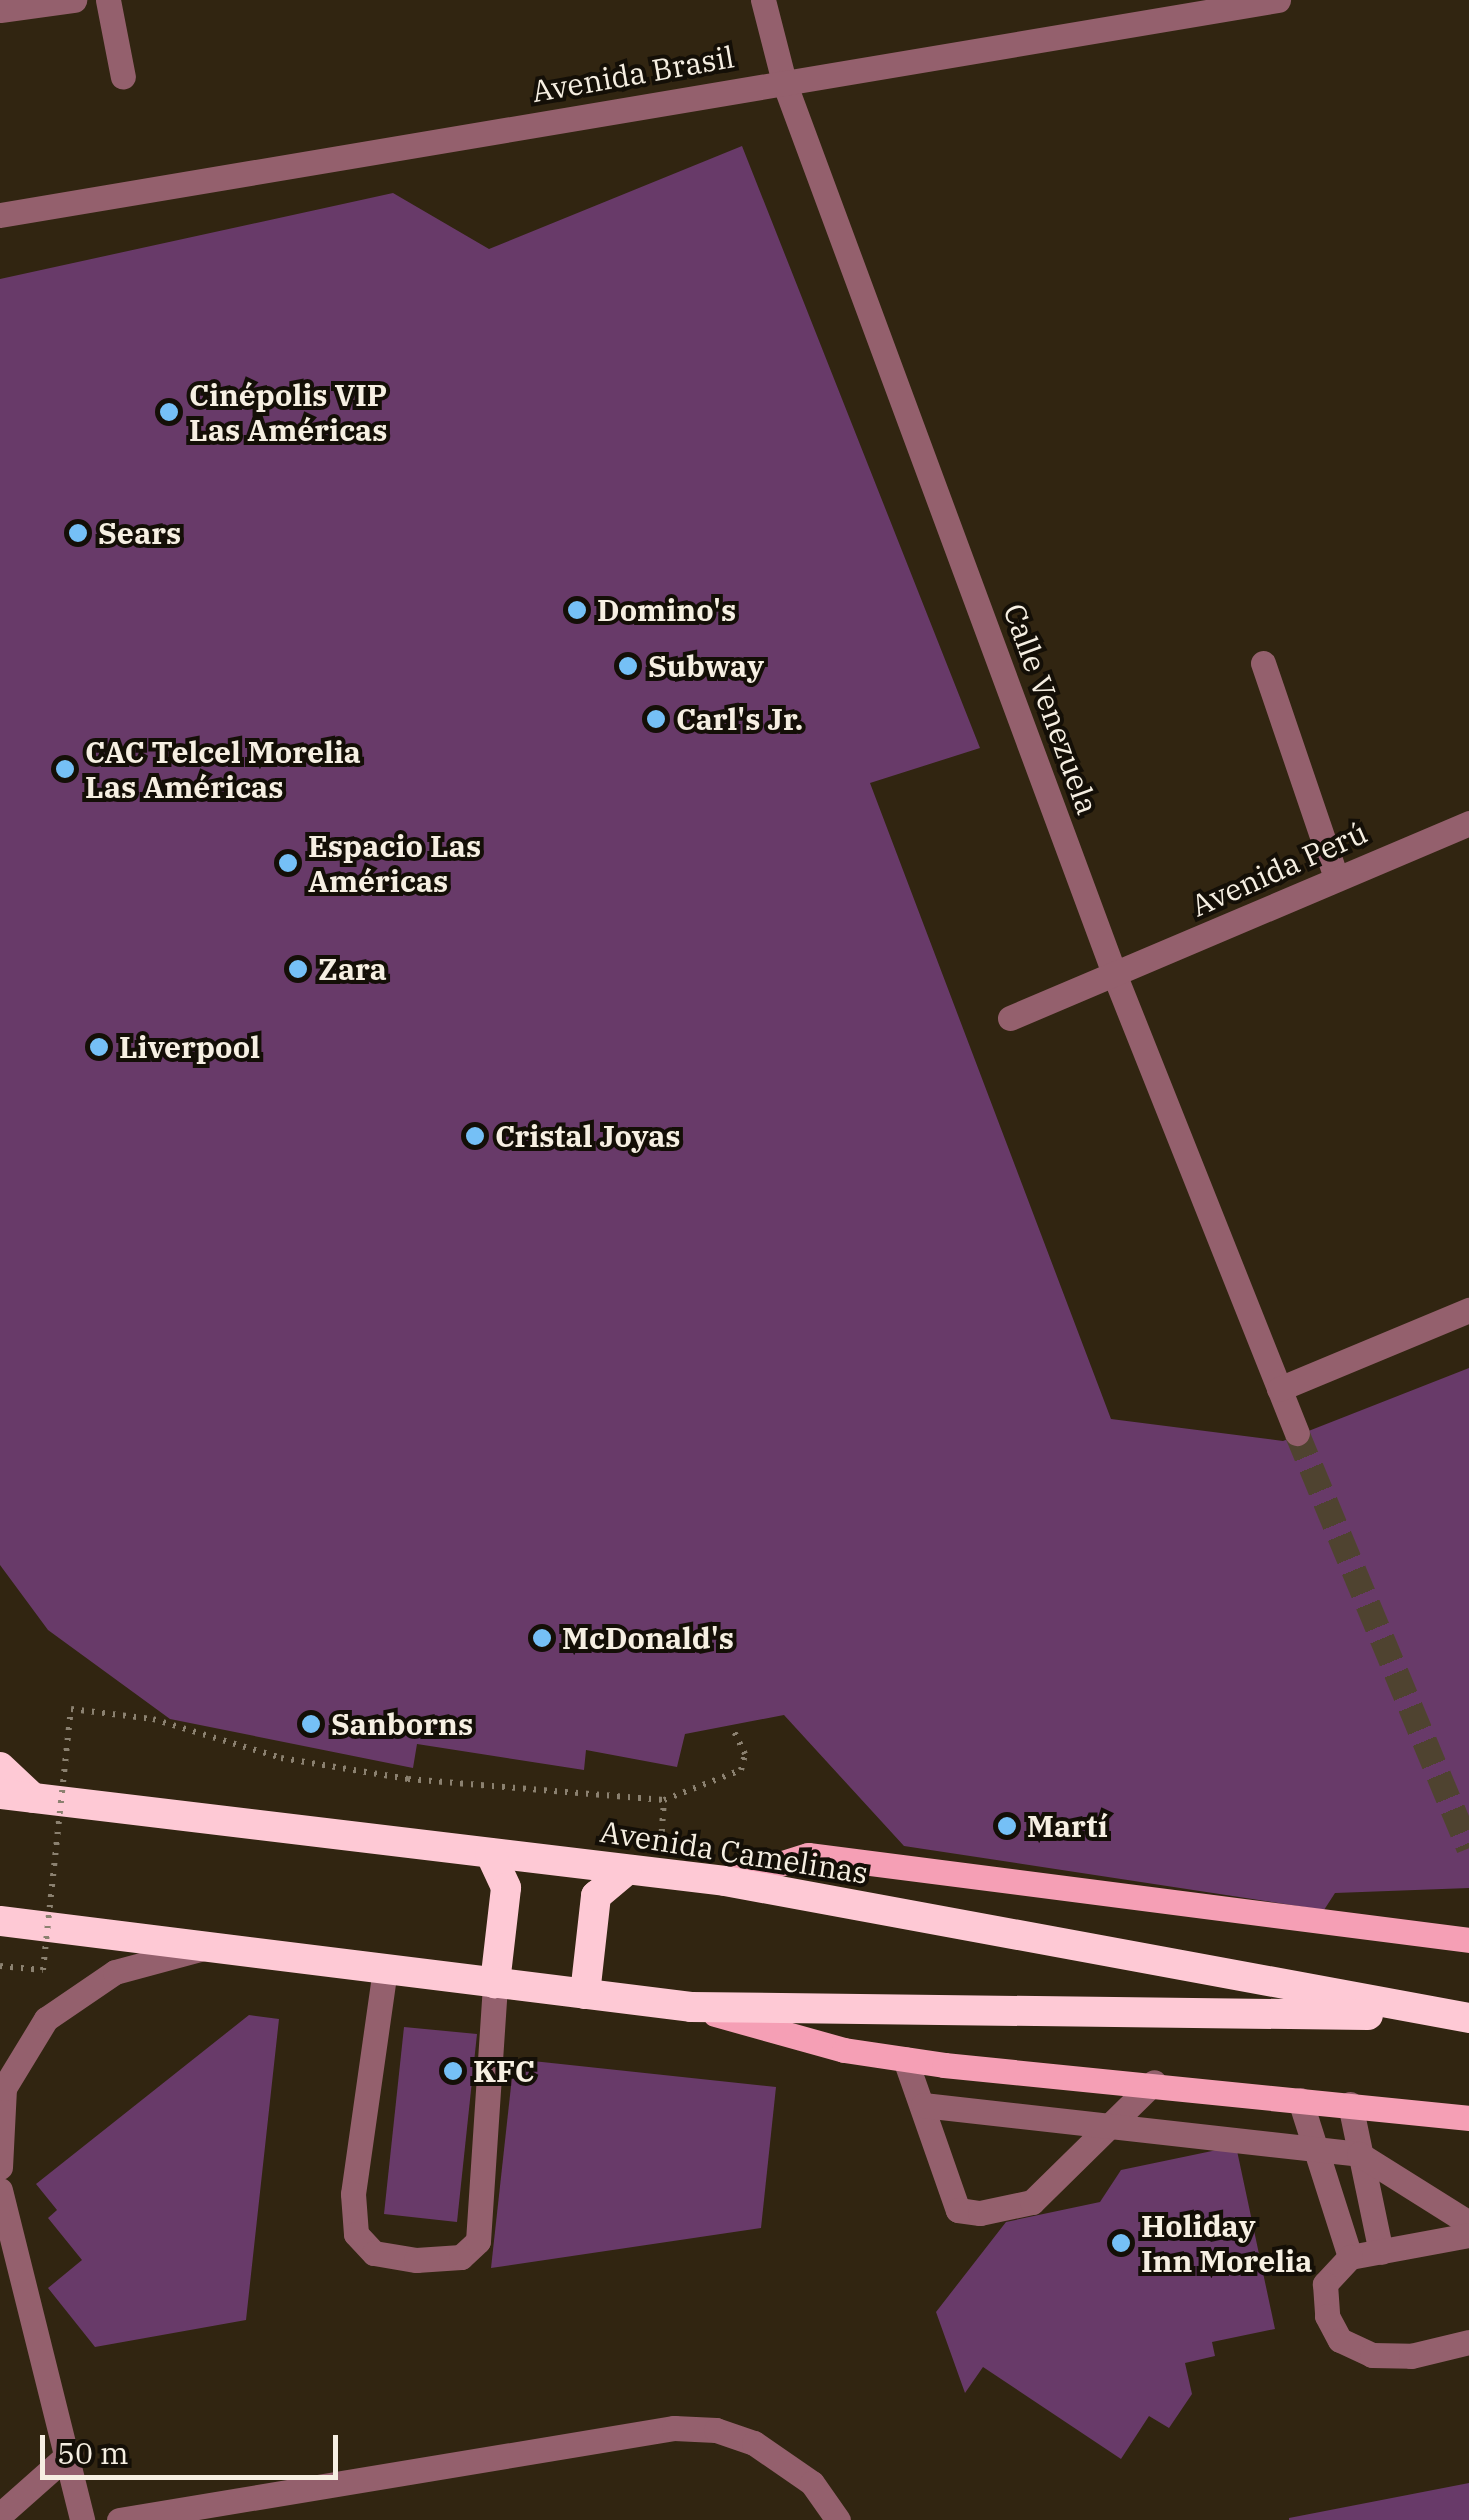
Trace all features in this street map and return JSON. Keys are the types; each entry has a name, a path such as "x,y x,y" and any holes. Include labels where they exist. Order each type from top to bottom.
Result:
{"highway":[{"path":"0,1766 33,1798"},
{"name":"Avenida Camelinas","path":"0,1794 725,1881 1460,2017"},
{"path":"490,1852 506,1888 495,1983"},
{"path":"584,1994 596,1896 627,1870"},
{"name":"Avenida Camelinas","path":"0,1920 691,2008 1460,2017"}],"main road":[{"path":"725,1881 808,1854 1469,1940"},
{"path":"691,2008 844,2050 905,2059 1154,2082 1469,2118"}],"street":[{"path":"108,0 123,76"},
{"name":"Calle Venezuela","path":"763,0 784,82 1115,976 1297,1434"},
{"name":"Avenida Brasil","path":"0,215 1278,0"},
{"path":"0,10 57,1"},
{"path":"1263,663 1336,878"},
{"name":"Avenida Perú","path":"1010,1018 1469,823"},
{"path":"1279,1389 1469,1310"},
{"path":"0,2167 4,2088 46,2019 115,1972 208,1947"},
{"path":"386,1969 353,2194 356,2234 374,2253 416,2260 461,2257 478,2241 495,1983"},
{"path":"905,2059 958,2210 980,2213 1032,2202 1154,2082"},
{"path":"1300,2100 1350,2257"},
{"path":"1350,2104 1381,2252"},
{"path":"924,2105 1111,2123 1359,2154 1469,2223"},
{"path":"0,2190 70,2453 82,2520"},
{"path":"1469,2236 1350,2257 1325,2284 1327,2316 1340,2340 1372,2355 1411,2356 1469,2342"},
{"path":"119,2520 674,2428 716,2430 754,2443 812,2482 838,2520"},
{"path":"0,2515 70,2453"}],"path":[{"path":"0,1966 43,1970 71,1709 152,1720 281,1758 408,1779 664,1800 741,1770 745,1754 732,1727"},
{"path":"658,1873 664,1800"}],"building":[{"name":"Espacio Las Américas","path":"742,146 980,748 870,783 1111,1419 1283,1441 1469,1368 1469,1888 1335,1893 1324,1910 904,1846 784,1715 685,1734 677,1767 586,1750 584,1770 417,1744 413,1768 170,1719 48,1630 0,1565 0,279 393,193 489,249"},
{"path":"249,2015 279,2019 246,2320 95,2347 48,2288 82,2260 48,2218 57,2210 36,2184"},
{"path":"404,2027 477,2034 457,2222 384,2214"},
{"path":"514,2059 776,2087 761,2228 491,2268"},
{"path":"1236,2146 1275,2329 1212,2342 1215,2356 1185,2363 1192,2394 1169,2428 1149,2416 1121,2459 983,2367 965,2393 936,2312 1006,2222 1100,2202 1121,2170"},
{"path":"1469,2483 1469,2520 1289,2520 1289,2518"}],"tunnel":[{"path":"1297,1433 1469,1848"}],"place":[{"name":"Cinépolis VIP Las Américas","path":"169,412"},
{"name":"Sears","path":"78,533"},
{"name":"Domino's","path":"577,610"},
{"name":"Subway","path":"628,666"},
{"name":"Carl's Jr.","path":"656,719"},
{"name":"CAC Telcel Morelia Las Américas","path":"65,769"},
{"name":"Espacio Las Américas","path":"288,863"},
{"name":"Zara","path":"298,969"},
{"name":"Liverpool","path":"99,1047"},
{"name":"Cristal Joyas","path":"475,1136"},
{"name":"McDonald's","path":"542,1638"},
{"name":"Sanborns","path":"311,1724"},
{"name":"Martí","path":"1007,1826"},
{"name":"KFC","path":"453,2071"},
{"name":"Holiday Inn Morelia","path":"1121,2243"}]}
